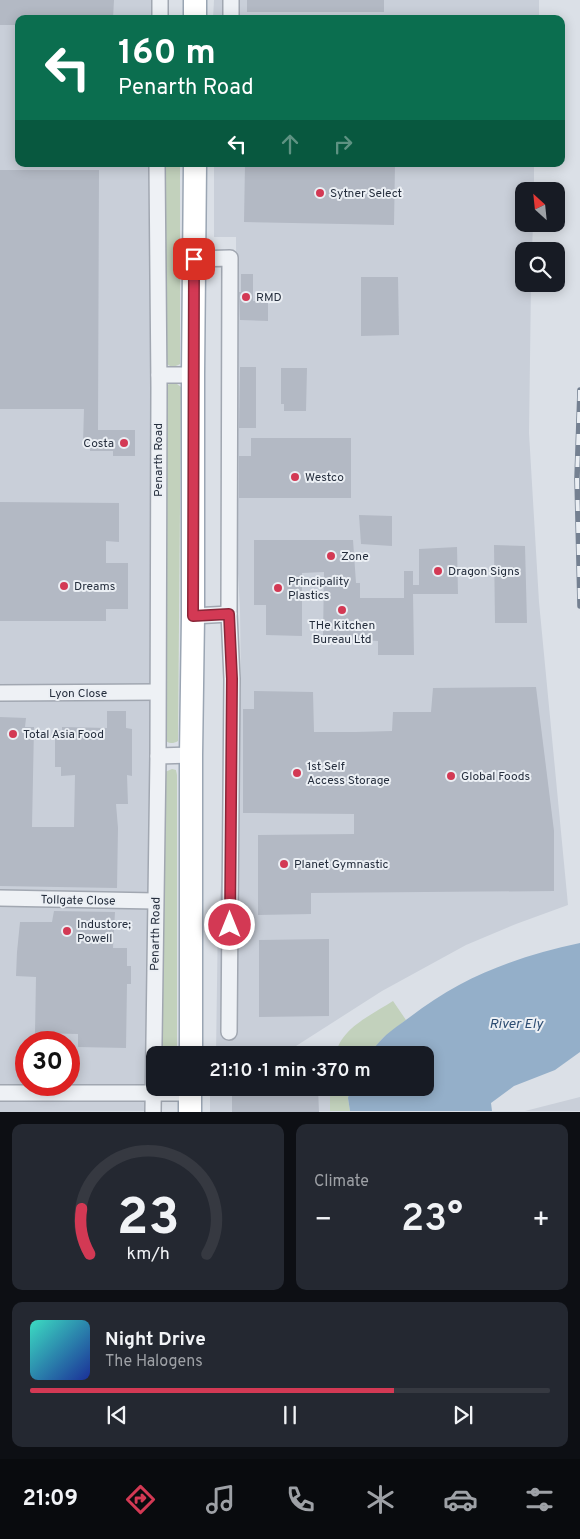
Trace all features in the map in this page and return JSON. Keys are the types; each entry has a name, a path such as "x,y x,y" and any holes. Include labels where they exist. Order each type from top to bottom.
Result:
{"main road":[{"path":"195,0 195,15"},
{"path":"191,1046 195,167"}],"street":[{"path":"160,0 160,15"},
{"path":"231,0 231,15"},
{"name":"Penarth Road","path":"153,1046 158,756 159,375 157,167"},
{"path":"194,259 230,258 229,614 232,688 229,1032"},
{"path":"159,375 193,375"},
{"path":"193,616 229,614"},
{"name":"Lyon Close","path":"0,693 157,692"},
{"path":"158,756 191,755"},
{"name":"Tollgate Close","path":"0,898 155,901"},
{"path":"0,1093 146,1094"},
{"name":"Penarth Road","path":"153,1096 153,1112"}],"shaded area":[{"path":"0,0 154,0 154,15 15,15 15,167 154,167 153,405 151,446 151,852 149,1046 146,1046 146,1096 148,1096 148,1111 0,1112"},
{"path":"214,0 539,0 539,15 213,15"},
{"path":"214,167 534,167 534,182 515,182 515,232 533,232 532,242 515,242 515,292 531,292 529,433 539,602 568,905 466,945 382,991 296,1046 216,1046 218,915 241,689 240,610 236,537 236,237 214,237"},
{"path":"210,1096 330,1096 330,1111 210,1112"},
{"path":"580,1097 580,1111 525,1111"}],"green space":[{"path":"166,167 180,167 180,364 170,366 165,362"},
{"path":"172,383 181,387 178,741 171,743 162,737 165,391 167,385"},
{"path":"172,769 176,770 177,775 177,1046 161,1046 162,776 165,772"},
{"path":"393,1001 406,1020 376,1046 338,1046 350,1030"},
{"path":"330,1096 348,1096 350,1111 330,1111"}],"water":[{"name":"River Ely","path":"580,943 580,1052 555,1070 514,1086 491,1103 492,1111 350,1111 348,1096 434,1096 434,1046 376,1046 383,1038 430,1003 470,979 512,962"}],"building":[{"path":"0,0 114,0 113,15 15,15 15,25 0,25"},
{"path":"247,0 384,0 384,12 247,12"},
{"name":"Sytner Select","path":"245,167 395,167 394,225 244,222"},
{"path":"0,170 99,170 98,430 135,430 135,456 113,456 113,451 90,451 90,444 83,444 84,409 0,409"},
{"name":"RMD","path":"241,274 253,274 253,301 268,301 268,321 240,320 239,292 241,292"},
{"path":"361,277 398,277 399,335 361,336"},
{"path":"240,367 256,367 256,428 239,428"},
{"path":"281,368 307,368 306,411 284,411 284,404 281,404"},
{"name":"Westco","path":"251,438 351,438 351,498 239,498 239,456 251,456"},
{"name":"Dreams","path":"0,502 119,503 119,542 106,541 106,563 128,563 128,609 106,609 106,621 0,621"},
{"path":"359,515 392,516 392,546 361,544"},
{"path":"254,540 353,540 356,583 360,583 360,598 404,598 404,571 413,571 413,585 419,585 419,549 457,547 458,594 413,594 414,655 378,655 378,641 323,638 324,572 302,573 302,636 266,635 266,605 254,605"},
{"path":"494,545 525,546 527,623 495,623"},
{"path":"536,687 554,831 554,891 311,893 311,914 258,915 258,835 354,834 354,814 243,813 243,709 254,709 254,691 313,692 314,732 356,732 392,731 393,712 431,712 433,688"},
{"path":"107,711 126,711 126,728 132,729 132,776 127,775 128,804 116,804 118,828 117,888 0,886 0,717 26,718 25,727 34,727 32,827 74,827 75,775 61,776 61,767 55,767 55,730 62,730 62,727 107,728"},
{"path":"54,911 115,912 113,948 127,948 127,966 131,966 131,984 127,984 126,1048 80,1047 80,1031 35,1031 36,977 16,976 20,922 52,922"},
{"path":"329,939 329,1016 259,1017 259,940"},
{"path":"232,1096 318,1096 319,1112 232,1112"}],"railway":[{"path":"580,390 577,478 580,606"}],"place":[{"name":"Sytner Select","path":"320,193"},
{"name":"RMD","path":"246,297"},
{"name":"Costa","path":"124,443"},
{"name":"Westco","path":"295,477"},
{"name":"Zone","path":"331,556"},
{"name":"Dragon Signs","path":"438,571"},
{"name":"Dreams","path":"64,586"},
{"name":"Principality Plastics","path":"278,588"},
{"name":"THe Kitchen Bureau Ltd","path":"342,610"},
{"name":"Total Asia Food","path":"13,734"},
{"name":"1st Self Access Storage","path":"297,773"},
{"name":"Global Foods","path":"451,776"},
{"name":"Planet Gymnastic","path":"284,864"},
{"name":"Industore; Powell","path":"67,931"}],"route":[{"path":"194,259 193,616 229,614 232,679 230,925"}]}
